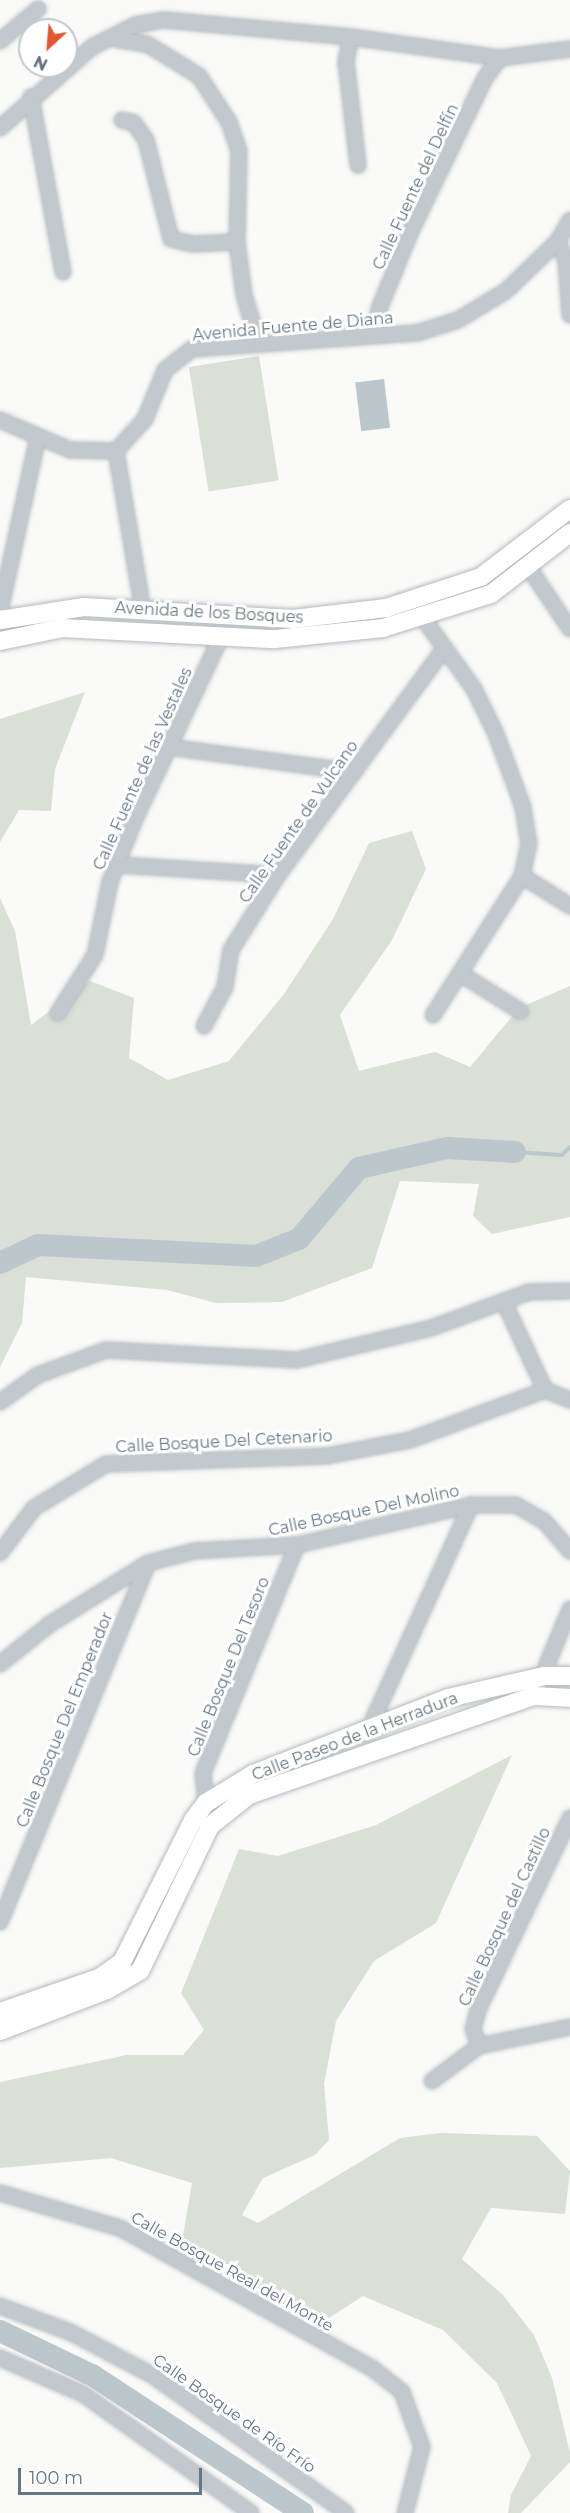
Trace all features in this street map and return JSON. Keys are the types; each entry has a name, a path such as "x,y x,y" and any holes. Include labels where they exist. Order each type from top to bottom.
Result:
{"main road":[{"name":"Avenida de los Bosques","path":"0,620 84,607 293,619 386,608 481,577 570,509"},
{"name":"Avenida de los Bosques","path":"0,641 62,628 104,627 221,637 329,635 423,618 491,594 529,568 570,532"},
{"name":"Calle Paseo de la Herradura","path":"206,1803 253,1774 366,1735 448,1698 543,1676 570,1676"},
{"name":"Calle Paseo de la Herradura","path":"0,2031 107,1990 140,1971 210,1826 242,1800 534,1696 570,1698"},
{"path":"0,2012 99,1978 122,1962 206,1803"}],"street":[{"path":"0,41 38,9"},
{"path":"2,126 31,97 92,47 115,39 135,25 164,20 351,37 500,58 570,50"},
{"path":"351,37 346,61 358,165"},
{"path":"115,39 147,44 199,76 229,122 239,151 237,242 244,295 259,344"},
{"name":"Calle Fuente del Delfín","path":"375,335 379,309 411,231 484,78 500,58"},
{"path":"31,97 63,272"},
{"path":"0,110 2,126"},
{"path":"122,120 134,123 146,140 165,230 171,239 193,244 237,242"},
{"name":"Avenida Fuente de Diana","path":"116,450 145,419 165,370 192,349 417,333 458,320 506,291 558,241 570,220"},
{"path":"558,241 566,261 570,315"},
{"path":"0,420 70,450 116,450 143,611"},
{"path":"0,611 38,435"},
{"path":"529,568 570,629"},
{"path":"423,618 474,690 523,807 529,843 522,876 433,1015"},
{"name":"Calle Fuente de las Vestales","path":"58,1013 95,955 118,865 169,747 221,637"},
{"name":"Calle Fuente de Vulcano","path":"204,1026 225,987 231,950 278,875 444,649"},
{"path":"169,747 354,772"},
{"path":"118,865 278,875"},
{"path":"522,876 570,906"},
{"path":"461,974 520,1011"},
{"path":"0,1402 38,1374 106,1350 297,1360 431,1328 546,1288 570,1291"},
{"path":"504,1302 545,1390 570,1400"},
{"name":"Calle Bosque Del Cetenario","path":"0,1553 34,1508 106,1464 327,1456 410,1440 545,1390"},
{"path":"366,1735 471,1505"},
{"name":"Calle Bosque Del Molino","path":"0,1664 50,1624 148,1563 194,1551 297,1545 471,1505 516,1505 544,1521 570,1551"},
{"name":"Calle Bosque Del Tesoro","path":"206,1803 203,1773 297,1545"},
{"name":"Calle Bosque Del Emperador","path":"0,1922 148,1563"},
{"path":"534,1696 570,1609"},
{"name":"Calle Bosque del Castillo","path":"479,2046 473,2029 478,2010 570,1818"},
{"path":"432,2080 479,2046 570,2027"},
{"name":"Calle Bosque Real del Monte","path":"0,2193 120,2228 373,2369 402,2392 422,2447 405,2513"},
{"name":"Calle Bosque de Río Frío","path":"0,2306 70,2332 152,2375 346,2513"},
{"path":"0,2358 83,2394 251,2513"}],"shaded area":[{"path":"259,356 279,480 209,492 189,367"},
{"path":"384,379 390,428 361,431 355,383"},
{"path":"85,692 55,769 51,811 19,810 0,842 0,719"},
{"path":"412,831 426,869 392,940 340,1015 359,1071 435,1052 470,1067 519,1008 570,986 570,1217 492,1234 473,1216 479,1184 400,1181 372,1268 282,1302 216,1303 167,1290 26,1277 22,1323 0,1367 0,898 15,931 31,1025 90,981 134,998 129,1058 168,1080 229,1061 284,994 333,919 369,843"},
{"path":"512,1755 436,1923 374,1961 336,2021 324,2084 329,2140 315,2155 263,2178 242,2215 258,2223 400,2138 441,2133 537,2136 570,2171 565,2214 491,2208 462,2259 503,2295 534,2335 552,2378 570,2453 570,2462 521,2513 508,2513 511,2495 531,2456 497,2383 443,2330 363,2296 318,2325 182,2241 192,2183 111,2158 0,2168 0,2082 127,2055 183,2055 204,2030 181,1993 239,1849 278,1856 376,1825"}],"waterway":[{"path":"515,1152 562,1155 570,1147"},
{"path":"0,1263 38,1245 256,1256 299,1239 359,1168 447,1148 515,1152"},
{"path":"0,2331 92,2375 303,2513"}]}
